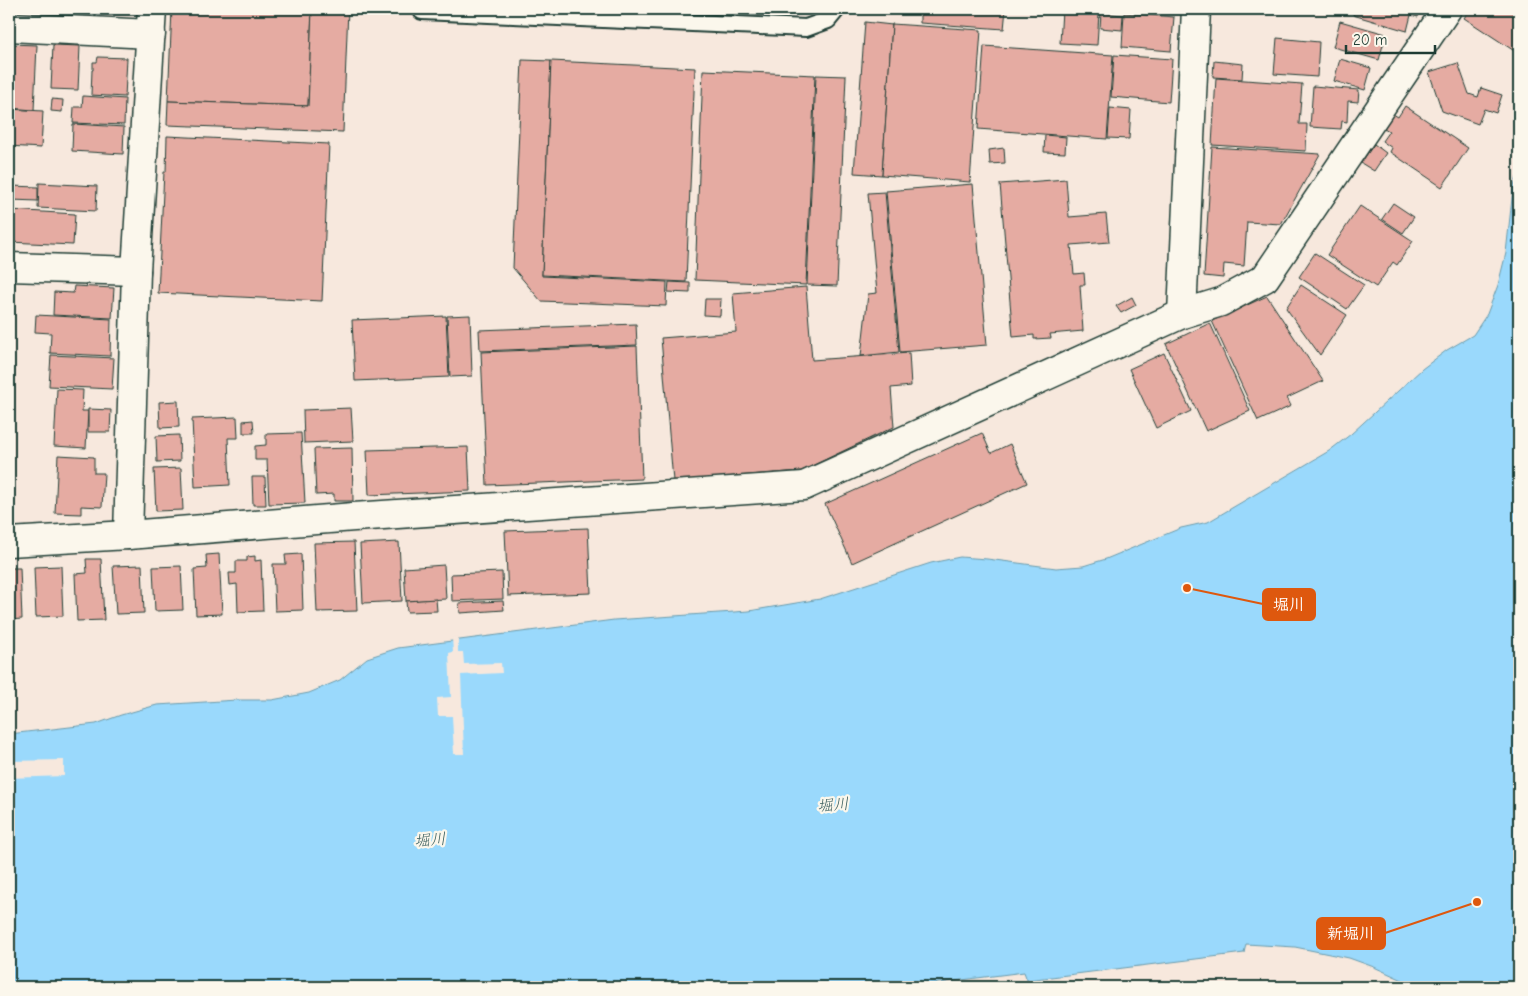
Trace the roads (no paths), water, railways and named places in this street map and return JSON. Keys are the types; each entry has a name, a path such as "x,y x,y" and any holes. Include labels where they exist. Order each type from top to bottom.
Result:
{"street":[{"path":"1182,314 1196,9"},
{"path":"9,542 128,535 354,516 804,486 1182,314 1221,302 1265,278 1446,9"},
{"path":"9,27 152,21 136,271 128,535"},
{"path":"9,267 136,271"}],"lane":[{"path":"422,11 806,28 828,20 837,9"}],"water":[{"name":"堀川","path":"1519,172 1519,987 1418,987 1349,958 1295,947 1246,944 1244,953 1027,980 1024,972 907,987 9,987 9,734 96,724 157,705 237,700 272,700 309,693 340,680 367,658 398,648 614,620 749,611 820,599 931,563 960,557 1056,568 1083,566 1106,559 1181,528 1208,522 1329,451 1351,434 1422,369 1447,350 1473,335 1487,314 1498,285 1506,253 1513,189"}],"place":[{"name":"堀川","path":"1187,588"},
{"name":"新堀川","path":"1477,902"}]}
